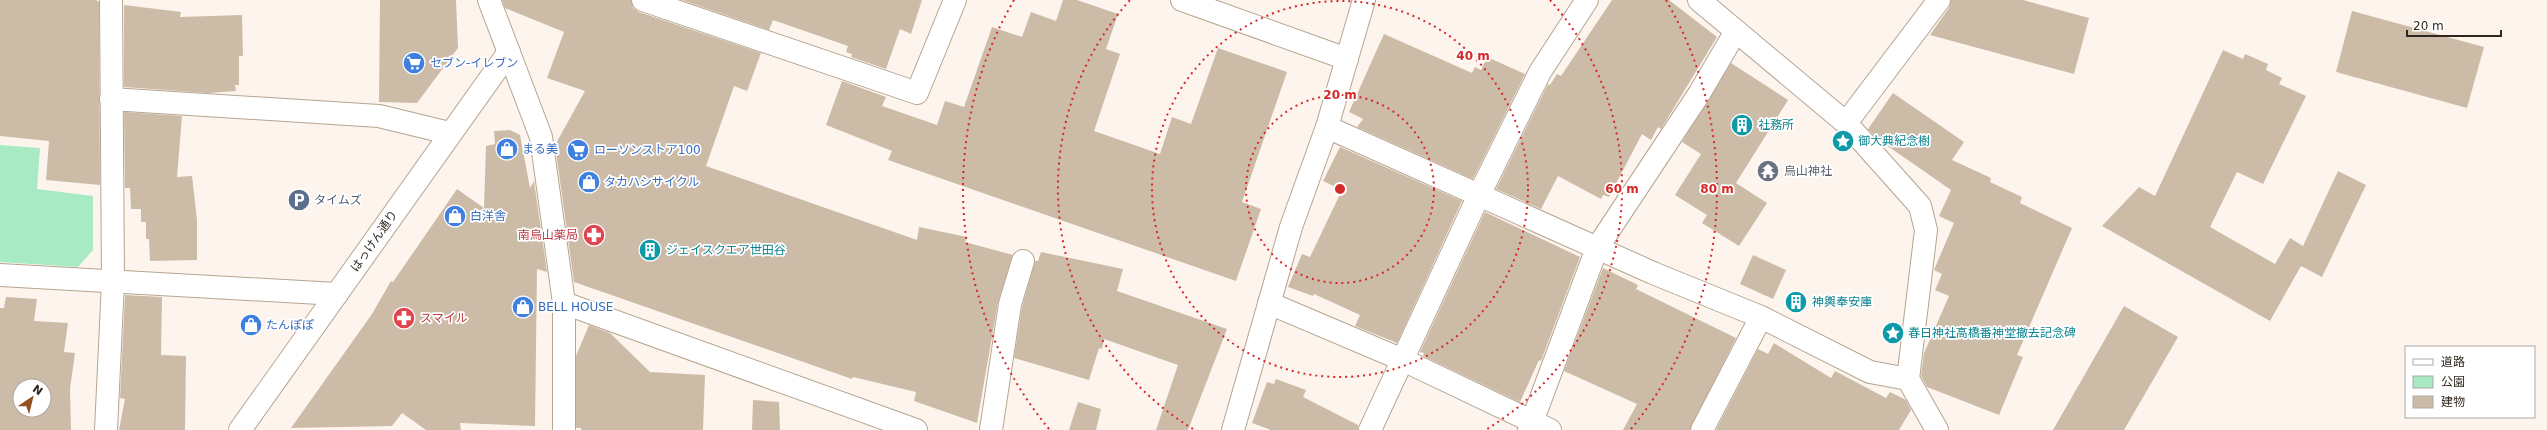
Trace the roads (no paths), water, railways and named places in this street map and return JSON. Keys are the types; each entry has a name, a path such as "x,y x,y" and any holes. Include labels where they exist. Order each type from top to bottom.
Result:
{"street":[{"path":"106,430 113,282 111,0"},
{"path":"489,0 541,137 564,303 564,430"},
{"path":"643,0 917,93 955,0"},
{"path":"1182,0 1347,59"},
{"path":"1233,430 1291,228 1327,127 1364,0"},
{"path":"1370,430 1479,195 1540,72 1587,0"},
{"path":"1846,123 1939,0"},
{"path":"1707,3 1736,31 1846,123 1920,206 1926,230 1908,379 1937,430"},
{"path":"1269,303 1403,360 1537,427 1597,248 1698,94 1736,31"},
{"name":"はっけん通り","path":"240,430 509,52"},
{"path":"111,99 379,116 450,133"},
{"path":"1327,127 1597,248 1761,317 1870,372 1908,379"},
{"path":"991,430 1010,304 1023,261"},
{"path":"0,275 337,294"},
{"path":"564,303 916,430"},
{"path":"1702,430 1761,317"}],"place":[{"name":"セブン-イレブン","path":"414,63"},
{"name":"社務所","path":"1742,125"},
{"name":"御大典紀念樹","path":"1843,141"},
{"name":"まる美","path":"507,149"},
{"name":"ローソンストア100","path":"578,150"},
{"name":"烏山神社","path":"1768,171"},
{"name":"タカハシサイクル","path":"589,182"},
{"name":"タイムズ","path":"299,200"},
{"name":"白洋舎","path":"455,216"},
{"name":"南烏山薬局","path":"594,235"},
{"name":"ジェイスクエア世田谷","path":"650,250"},
{"name":"神輿奉安庫","path":"1796,302"},
{"name":"BELL HOUSE","path":"523,307"},
{"name":"スマイル","path":"404,318"},
{"name":"たんぽぽ","path":"251,325"},
{"name":"春日神社高橋番神堂撤去記念碑","path":"1893,333"}]}
